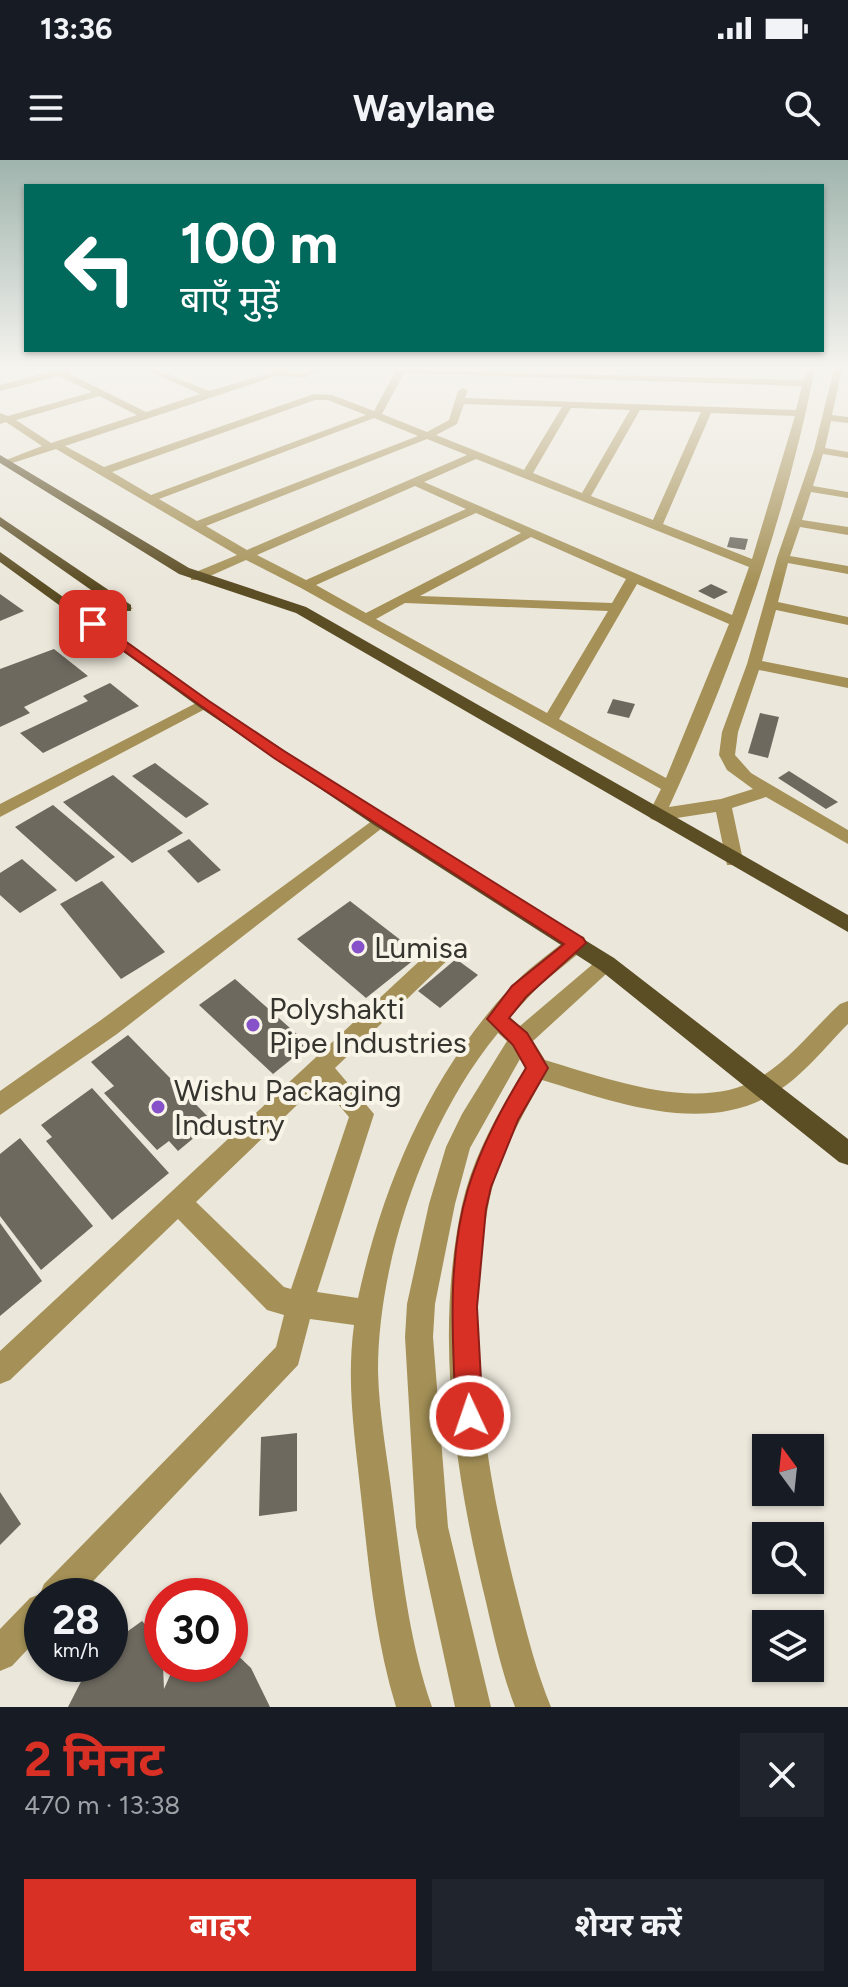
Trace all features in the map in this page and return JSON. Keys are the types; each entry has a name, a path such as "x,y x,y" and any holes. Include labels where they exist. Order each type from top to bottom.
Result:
{"main road":[{"path":"3,460 196,577 301,610 848,924"},
{"path":"0,521 126,608"},
{"path":"0,556 204,704 380,821 607,964 848,1154"}],"street":[{"path":"45,441 670,787"},
{"path":"3,460 68,441"},
{"path":"104,471 189,441"},
{"path":"152,498 304,441"},
{"path":"198,525 413,441"},
{"path":"444,441 755,565"},
{"path":"527,474 546,441"},
{"path":"585,497 617,441"},
{"path":"656,526 693,441"},
{"path":"657,815 689,746 736,622 791,441"},
{"path":"821,441 783,558 759,666 730,732 727,755 733,766 765,791 848,838"},
{"path":"819,450 848,455"},
{"path":"196,577 476,455"},
{"path":"415,482 736,622"},
{"path":"807,488 848,495"},
{"path":"306,585 475,509"},
{"path":"794,522 848,531"},
{"path":"367,618 529,533"},
{"path":"783,558 848,570"},
{"path":"550,721 633,579"},
{"path":"402,599 616,607"},
{"path":"772,605 848,621"},
{"path":"93,624 126,608"},
{"path":"759,666 777,673 848,686"},
{"path":"0,811 204,704"},
{"path":"657,815 723,805 765,791"},
{"path":"723,805 734,860"},
{"path":"0,1104 109,1027 380,821"},
{"path":"414,1707 403,1676 384,1567 366,1388 365,1350 384,1239 397,1198 441,1096 519,992 577,943"},
{"path":"0,1370 448,947"},
{"path":"473,1707 432,1527 419,1337 421,1304 434,1233 458,1147 520,1039 607,964"},
{"path":"497,1019 520,1039 537,1068 628,1094 674,1103 726,1102 766,1087 848,1010"},
{"path":"73,1578 288,1355 300,1303 362,1114 321,1068"},
{"path":"533,1707 488,1549 470,1416 464,1307 474,1209 480,1187 509,1115 537,1068"},
{"path":"179,1203 277,1300 371,1314"},
{"path":"0,1654 24,1629"}],"building":[{"path":"730,537 748,539 745,550 727,547"},
{"path":"711,584 728,592 714,599 698,591"},
{"path":"0,594 24,611 0,621"},
{"path":"54,649 88,676 24,707 30,713 0,727 0,669"},
{"path":"110,683 139,706 43,753 20,733 88,701 83,696"},
{"path":"613,699 635,704 629,718 607,713"},
{"path":"760,713 779,717 768,758 748,753"},
{"path":"155,763 209,804 186,818 132,776"},
{"path":"789,771 838,802 826,809 778,778"},
{"path":"113,775 183,833 132,863 63,802"},
{"path":"53,805 115,857 76,882 15,827"},
{"path":"189,839 221,870 198,883 167,851"},
{"path":"22,859 57,890 20,913 0,895 0,873"},
{"path":"102,881 165,952 121,979 60,904"},
{"name":"Lumisa","path":"350,901 420,955 366,998 297,939"},
{"path":"456,959 478,975 440,1008 418,991"},
{"name":"Polyshakti Pipe Industries","path":"235,979 309,1045 273,1074 199,1005"},
{"name":"Wishu Packaging Industry","path":"128,1035 213,1122 178,1151 169,1141 157,1150 104,1093 114,1086 91,1062"},
{"path":"92,1088 169,1173 112,1220 46,1141 52,1137 41,1125"},
{"path":"20,1138 93,1226 41,1270 0,1216 0,1154"},
{"path":"0,1223 42,1281 0,1316"},
{"path":"297,1433 297,1511 259,1516 261,1437"},
{"path":"0,1492 21,1524 0,1545"},
{"path":"142,1621 144,1623 144,1682 164,1682 164,1689 167,1682 248,1682 248,1665 270,1707 68,1707 81,1682 128,1682 128,1631"}],"place":[{"name":"Lumisa","path":"358,947"},
{"name":"Polyshakti Pipe Industries","path":"253,1025"},
{"name":"Wishu Packaging Industry","path":"158,1107"}],"route":[{"path":"93,624 204,704 380,821 577,943 519,992 497,1019 520,1039 537,1068 509,1115 474,1209 464,1307 470,1416"}]}
